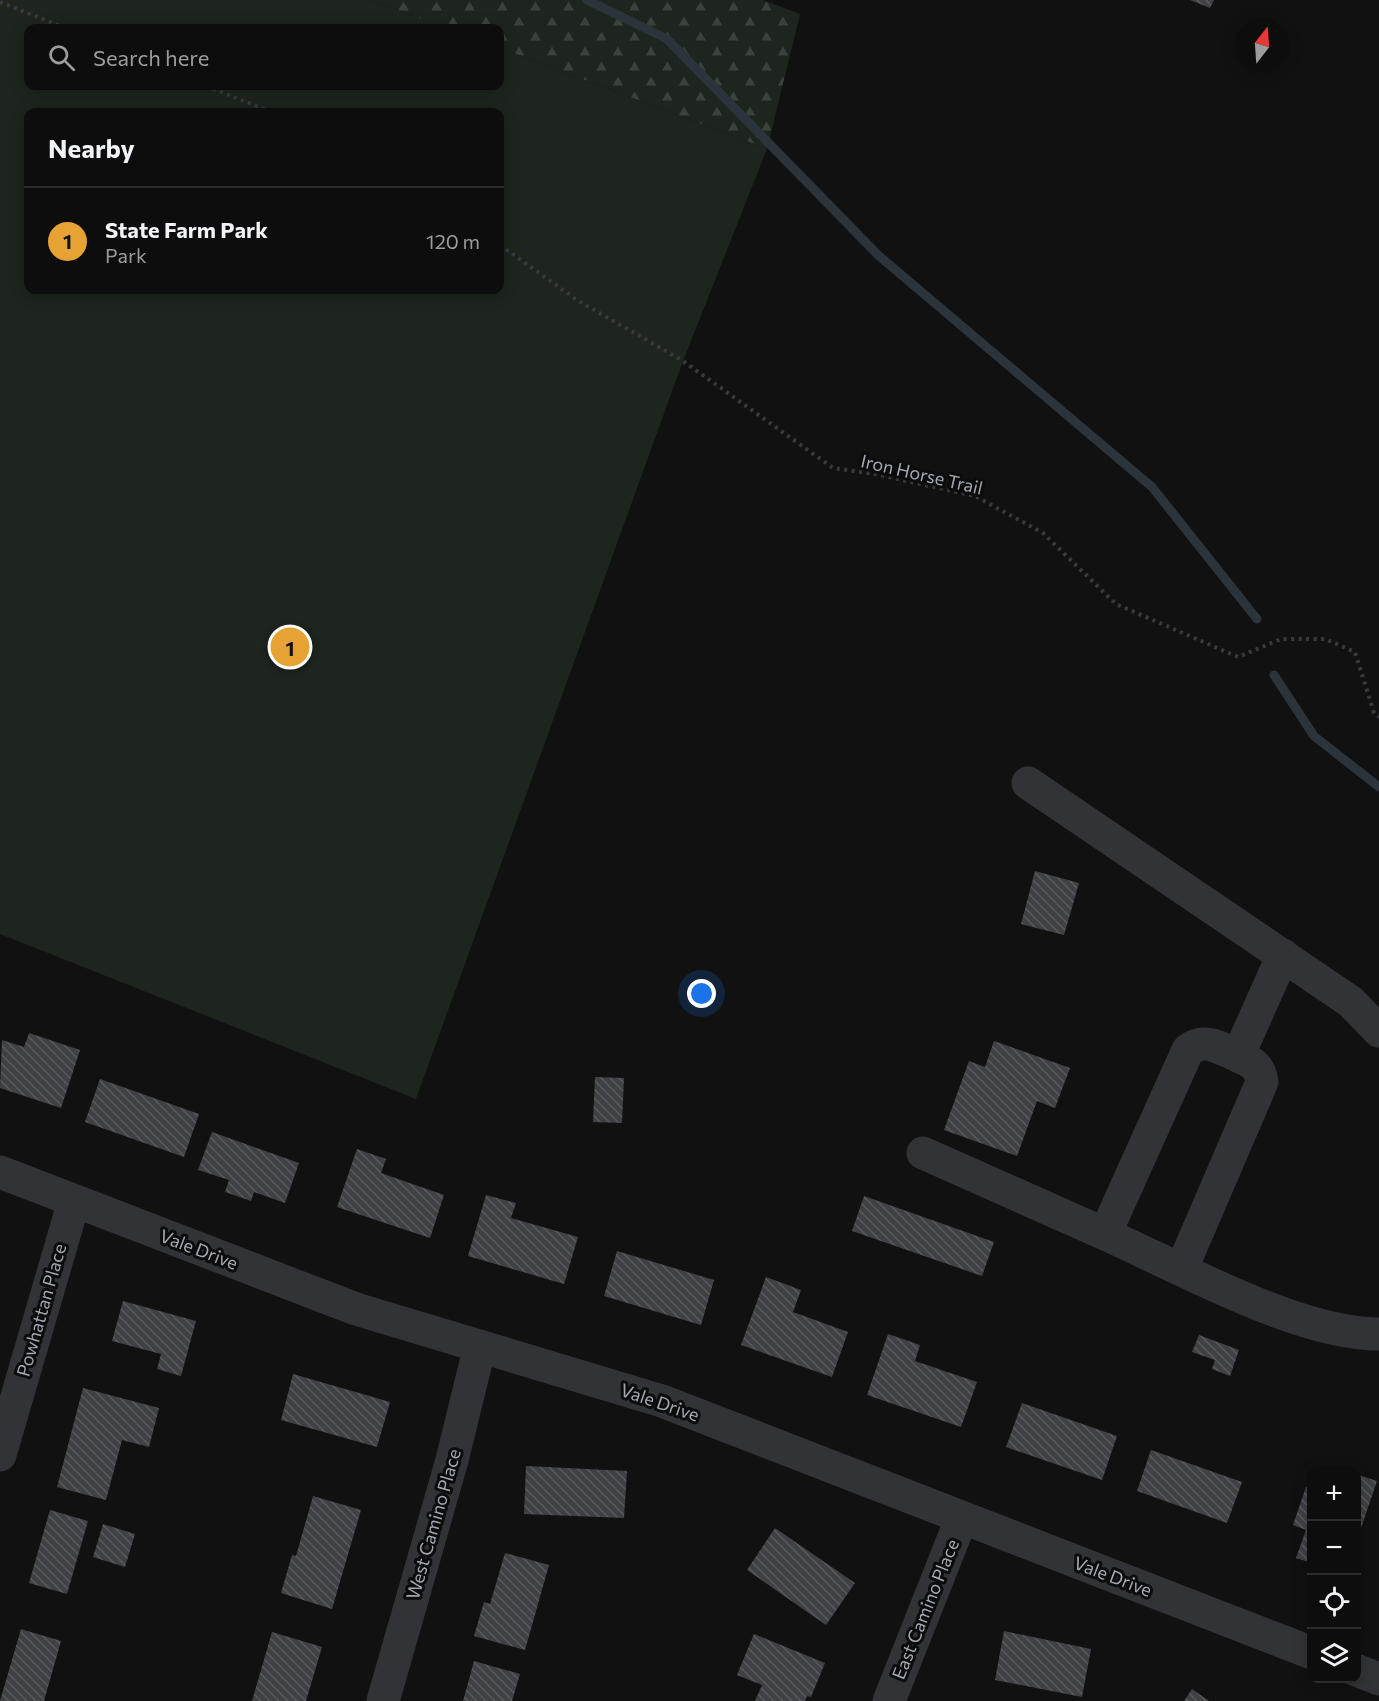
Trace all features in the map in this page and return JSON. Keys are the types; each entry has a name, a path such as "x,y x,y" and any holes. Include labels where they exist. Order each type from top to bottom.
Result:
{"street":[{"path":"1028,783 1351,1002 1379,1031"},
{"path":"1238,1056 1283,956"},
{"path":"1105,1234 1188,1050 1196,1045 1207,1043 1252,1062 1261,1071 1262,1082 1182,1268"},
{"path":"923,1153 1299,1319 1354,1334 1379,1334"},
{"name":"Vale Drive","path":"0,1172 356,1309 662,1401 1307,1651"},
{"name":"Powhattan Place","path":"0,1455 74,1201"},
{"name":"West Camino Place","path":"383,1701 452,1460 480,1346"},
{"name":"East Camino Place","path":"889,1701 962,1517"},
{"path":"1361,1672 1379,1679"}],"path":[{"path":"0,2 55,24"},
{"path":"216,90 262,108"},
{"name":"Iron Horse Trail","path":"504,248 577,300 683,361 833,468 875,474 975,496 1043,533 1116,604 1238,657 1281,639 1325,639 1355,652 1374,713 1379,717"}],"green space":[{"path":"0,0 370,0 435,24 24,24 24,90 504,90 504,50 767,149 683,361 416,1099 0,934"},
{"path":"370,0 763,0 800,14 767,149 504,50 504,24 435,24"}],"building":[{"path":"1190,0 1214,0 1210,8"},
{"path":"1035,871 1079,883 1064,935 1021,924"},
{"path":"29,1033 80,1050 61,1108 0,1088 2,1040 24,1047"},
{"path":"994,1041 1070,1068 1055,1108 1037,1101 1017,1156 944,1130 969,1061 985,1067"},
{"path":"595,1077 624,1078 622,1123 593,1122"},
{"path":"100,1079 199,1114 184,1157 85,1122"},
{"path":"212,1132 299,1163 285,1203 254,1192 251,1201 225,1192 229,1180 198,1170"},
{"path":"357,1149 386,1159 381,1173 444,1195 430,1238 337,1207"},
{"path":"486,1195 516,1203 511,1218 578,1237 564,1284 468,1256"},
{"path":"864,1196 994,1242 982,1276 852,1231"},
{"path":"617,1251 714,1280 701,1325 604,1296"},
{"path":"766,1277 801,1290 793,1312 848,1332 832,1377 741,1345"},
{"path":"123,1301 196,1321 181,1376 157,1369 161,1354 112,1341"},
{"path":"888,1334 920,1345 915,1361 977,1382 961,1427 867,1395"},
{"path":"1199,1335 1239,1350 1230,1376 1212,1369 1215,1360 1192,1352"},
{"path":"293,1374 390,1402 377,1447 281,1420"},
{"path":"83,1388 159,1408 149,1447 122,1440 106,1500 57,1487"},
{"path":"1022,1403 1117,1436 1102,1480 1006,1447"},
{"path":"1151,1450 1242,1482 1227,1523 1137,1491"},
{"path":"526,1466 627,1471 624,1518 524,1514"},
{"path":"1361,1476 1377,1481 1361,1528"},
{"path":"1307,1487 1307,1561 1296,1558 1306,1530 1293,1525"},
{"path":"313,1496 361,1510 332,1609 281,1593 292,1555 296,1556"},
{"path":"50,1510 88,1521 67,1594 29,1583"},
{"path":"103,1524 135,1534 125,1567 93,1557"},
{"path":"775,1528 855,1583 826,1625 747,1570"},
{"path":"505,1553 549,1565 525,1650 474,1636 484,1602 490,1604"},
{"path":"21,1629 61,1641 44,1701 0,1701"},
{"path":"1004,1631 1091,1649 1082,1697 995,1680"},
{"path":"272,1632 322,1647 306,1701 252,1701"},
{"path":"754,1634 825,1663 811,1697 807,1696 805,1701 755,1701 762,1685 737,1675"},
{"path":"474,1661 520,1674 512,1701 463,1701"},
{"path":"1192,1689 1209,1701 1184,1701"}],"waterway":[{"path":"587,0 667,39 878,255 1152,487 1257,619"},
{"path":"1274,675 1314,736 1379,787"}],"place":[{"name":"State Farm Park","path":"290,647"}]}
